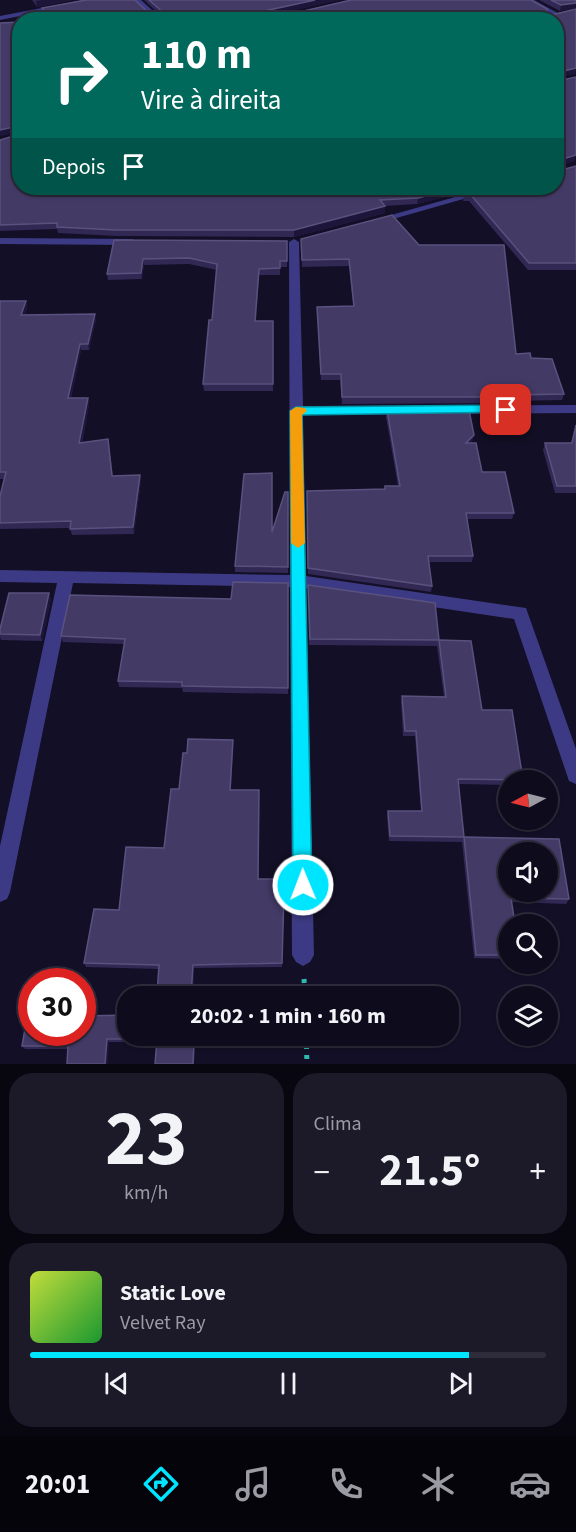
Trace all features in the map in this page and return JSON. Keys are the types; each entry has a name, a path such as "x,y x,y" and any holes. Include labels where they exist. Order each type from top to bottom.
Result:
{"street":[{"path":"32,12 96,0"},
{"path":"137,0 150,12"},
{"path":"528,0 556,12"},
{"path":"362,224 471,195"},
{"path":"0,241 141,242"},
{"path":"294,241 303,955"},
{"path":"296,411 576,409"},
{"path":"0,576 298,581 520,613 576,775"},
{"path":"0,892 66,578"}],"path":[{"path":"306,1046 307,1064"}],"building":[{"path":"86,0 135,0 148,12 45,12 42,8"},
{"path":"149,0 315,0 260,12 163,12"},
{"path":"351,0 531,0 547,9 547,12 299,12"},
{"path":"551,0 576,0 576,3 561,5"},
{"path":"576,9 576,68 564,71 564,12"},
{"path":"12,22 12,127 0,130 0,23"},
{"path":"576,77 576,155 564,159 564,80"},
{"path":"12,136 12,195 430,195 380,200 385,206 294,230 116,230 57,227 57,223 0,225 0,140"},
{"path":"576,166 576,263 529,263 471,195 564,195 564,169"},
{"path":"392,215 419,245 504,245 516,354 530,353 531,358 552,359 564,394 513,395 511,397 342,397 341,374 321,374 317,307 354,306 349,259 302,260 301,239"},
{"path":"114,240 287,241 287,261 280,261 280,268 259,269 255,321 273,321 273,384 203,384 217,264 189,258 143,259 141,273 107,274"},
{"path":"0,301 26,301 21,315 95,314 88,344 80,344 68,398 88,398 79,443 108,439 112,476 140,475 133,527 70,529 71,521 0,523 0,496 6,472 0,472"},
{"path":"387,410 469,410 474,435 466,443 476,443 482,472 505,472 514,513 466,513 473,556 428,556 432,586 308,568 307,491 385,489 385,486 400,486"},
{"path":"576,425 576,486 557,486 545,443 572,443"},
{"path":"272,473 272,532 285,492 288,492 288,567 235,566 244,474"},
{"path":"233,582 288,583 288,688 182,686 182,682 118,681 125,639 61,636 70,595 231,599"},
{"path":"308,585 435,603 439,640 310,639"},
{"path":"9,593 49,593 40,635 0,634"},
{"path":"439,640 471,641 482,710 512,710 521,770 498,770 498,780 458,779 464,837 390,836 388,811 422,811 416,731 405,731 402,696 446,697"},
{"path":"188,739 233,740 230,790 259,790 258,879 277,879 277,892 284,893 282,963 193,965 192,986 158,986 159,965 84,963 94,909 119,910 126,847 164,848 171,789 179,789 183,753 187,753"},
{"path":"464,837 559,839 569,899 558,899 558,842 498,842 498,902 512,902 513,914 498,914 498,955 476,955"},
{"path":"117,1015 117,1039 107,1039 105,1064 67,1064 68,1046 96,1046 96,1016"},
{"path":"156,1046 194,1046 193,1064 155,1064"}],"slow traffic":[{"path":"298,543 296,411 301,411"}],"route":[{"path":"303,885 296,411 506,410"}]}
